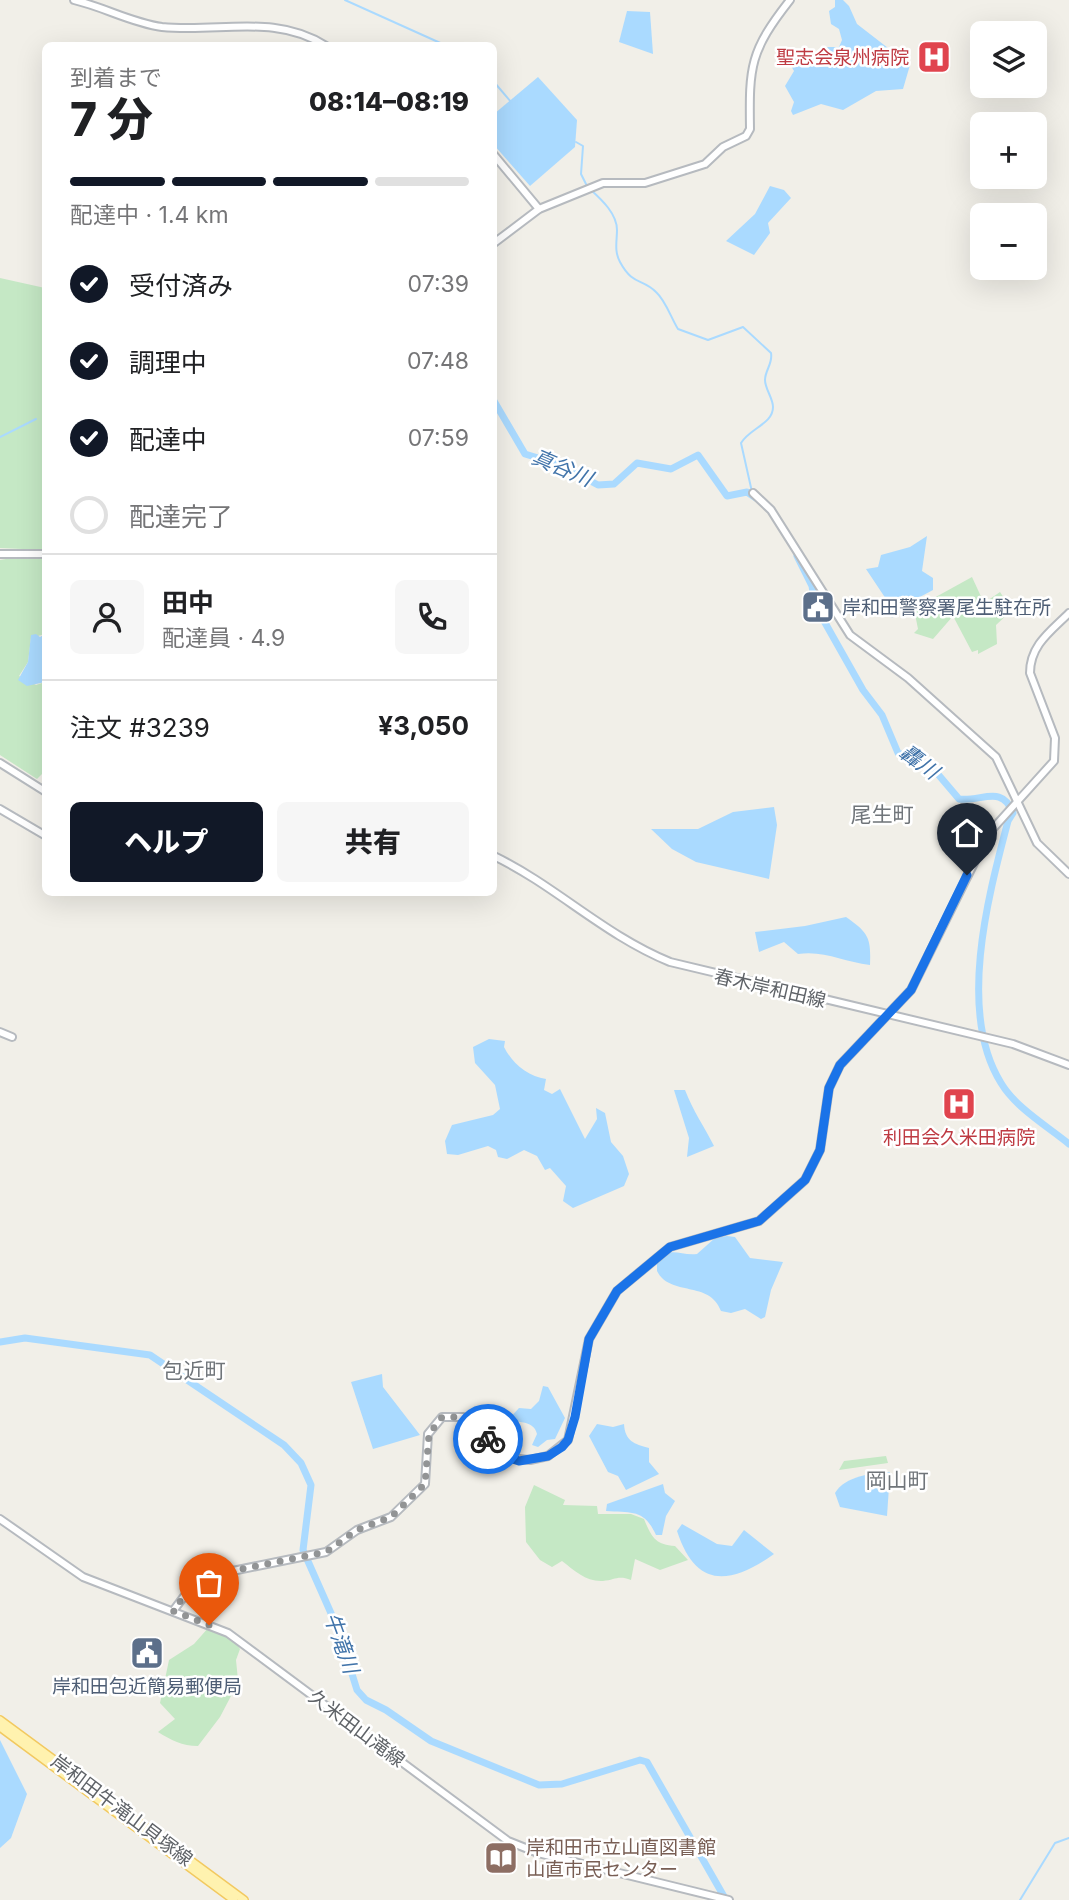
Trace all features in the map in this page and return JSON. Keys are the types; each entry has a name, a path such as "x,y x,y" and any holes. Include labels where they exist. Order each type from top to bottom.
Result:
{"main road":[{"name":"岸和田牛滝山貝塚線","path":"0,1720 244,1900"},
{"name":"岸和田牛滝山貝塚線","path":"0,1727 234,1900"}],"street":[{"path":"74,0 162,27 248,26 294,29 318,42"},
{"path":"497,241 539,209 603,183 645,183 705,164 723,147 746,136 750,129 750,72 755,50 790,0"},
{"path":"497,160 539,209"},
{"path":"753,493 763,499 782,526 850,635 908,678 996,757 1016,804 1037,843 1069,874"},
{"path":"0,555 42,554"},
{"path":"173,1611 198,1578 326,1552 357,1530 387,1520 418,1492 427,1476 429,1434 442,1417 463,1417 510,1458 519,1461 548,1456 562,1447 568,1440 575,1417 589,1339 611,1298 661,1252 759,1221 805,1180 820,1150 829,1088 840,1065 889,1015 916,982 989,833 1049,769 1055,750 1055,738 1030,673 1030,662 1038,644 1069,613"},
{"path":"0,763 42,789"},
{"path":"0,809 42,834"},
{"name":"春木岸和田線","path":"497,858 601,928 649,953 709,973 974,1034 1037,1051 1069,1065"},
{"path":"0,1032 12,1038"},
{"name":"久米田山滝線","path":"0,1519 83,1577 228,1633 508,1841 538,1853 729,1900"}],"green space":[{"path":"0,278 42,287 42,550 0,548"},
{"path":"18,557 42,559 42,635 31,638 28,662 19,676 36,685 42,683 42,774 37,779 0,755 0,560"},
{"path":"972,577 984,603 1000,592 1012,610 996,625 997,644 978,654 978,650 972,652 953,616 933,639 914,633 918,629 914,609"},
{"path":"886,1456 888,1463 839,1470 844,1461"},
{"path":"534,1485 565,1500 563,1505 597,1506 598,1514 631,1514 644,1519 658,1542 675,1546 688,1560 660,1570 635,1559 631,1580 591,1580 562,1561 552,1567 540,1560 526,1542 525,1507"},
{"path":"209,1627 234,1640 240,1649 236,1660 238,1680 220,1717 198,1746 187,1745 158,1732 175,1719 160,1703 169,1660 194,1644"}],"water":[{"path":"835,0 843,0 849,6 857,24 910,65 903,89 876,91 843,110 821,104 793,115 791,111 794,102 785,86 794,71 790,64 805,49 818,54 828,47 839,47 842,40 839,29 831,24 829,11 835,7"},
{"path":"627,11 650,12 653,54 619,42"},
{"path":"538,77 577,120 575,147 530,186 497,148 497,111"},
{"path":"770,186 784,190 791,198 768,223 770,233 754,255 726,241 755,214"},
{"path":"927,536 922,571 933,578 933,590 918,598 902,601 892,618 886,599 866,569 878,567 881,555 910,547"},
{"path":"31,635 42,636 42,683 27,686 18,680 28,662"},
{"path":"774,807 777,825 769,879 696,862 672,849 651,829 698,829 733,812"},
{"path":"846,917 860,927 867,937 870,965 825,955 798,954 784,942 759,952 755,932 805,926"},
{"path":"489,1039 505,1041 504,1047 516,1064 533,1075 546,1079 544,1090 552,1094 560,1089 585,1139 597,1119 596,1108 605,1113 611,1142 623,1156 629,1174 624,1186 573,1208 563,1201 566,1186 550,1168 545,1170 537,1156 524,1150 507,1159 498,1157 496,1150 488,1146 458,1155 447,1154 445,1141 452,1125 493,1115 500,1109 495,1085 475,1063 473,1047"},
{"path":"674,1090 685,1090 714,1146 687,1157 689,1138"},
{"path":"735,1237 750,1258 783,1262 771,1290 765,1317 761,1319 745,1309 731,1313 721,1311 716,1301 708,1295 671,1284 657,1271 657,1259 662,1255 672,1252 697,1254 715,1238"},
{"path":"382,1374 383,1387 420,1435 373,1449 351,1382"},
{"path":"543,1386 548,1387 565,1418 555,1439 547,1440 538,1447 532,1445 537,1434 533,1427 507,1421 519,1408 531,1409 539,1401"},
{"path":"597,1424 613,1427 624,1424 631,1441 649,1448 649,1462 659,1474 626,1490 618,1476 608,1472 589,1436"},
{"path":"890,1472 887,1516 840,1507 835,1493 839,1487 852,1479"},
{"path":"663,1484 665,1493 675,1501 666,1516 662,1535 656,1535 647,1521 637,1514 606,1511 607,1504"},
{"path":"682,1524 717,1544 732,1546 744,1530 774,1554 743,1572 716,1576 704,1572 685,1550 677,1531"},
{"path":"0,1740 27,1794 11,1838 0,1848"}],"waterway":[{"path":"345,0 438,42"},
{"path":"497,86 511,102"},
{"path":"576,142 583,146 581,174 587,186"},
{"path":"591,190 612,213 617,230 617,254 625,270 660,296 678,329 708,340 743,327 771,353 765,380 773,404 772,413 741,443 752,492"},
{"name":"真谷川","path":"497,406 525,454 561,465 598,485 614,484 637,463 671,469 698,455 727,496 747,492 756,498"},
{"path":"0,437 36,419"},
{"name":"轟川","path":"797,556 812,586 815,605 863,690 882,715 898,753 931,766 959,799 997,797 1003,799 1013,813 1008,821 985,919 979,989 981,1023 988,1054 1007,1092 1023,1109 1069,1144"},
{"name":"牛滝川","path":"0,1342 25,1338 150,1355 284,1445 301,1463 311,1485 303,1550 338,1629 357,1690 366,1700 386,1710 431,1741 539,1785 562,1784 640,1760 647,1762 726,1900"},
{"path":"1020,1900 1055,1843 1069,1838"}],"way so far":[{"path":"209,1625 173,1611 198,1578 326,1552 357,1530 391,1517 425,1484 430,1429 442,1417 463,1417 488,1439"}],"place":[{"name":"聖志会泉州病院","path":"934,57"},
{"name":"岸和田警察署尾生駐在所","path":"818,607"},
{"name":"利田会久米田病院","path":"959,1104"},
{"name":"岸和田包近簡易郵便局","path":"147,1653"},
{"name":"岸和田市立山直図書館 山直市民センター","path":"501,1858"}],"district":[{"name":"尾生町","path":"882,815"},
{"name":"包近町","path":"194,1371"},
{"name":"岡山町","path":"897,1481"}],"route":[{"path":"488,1439 510,1458 519,1461 548,1456 562,1447 568,1440 575,1417 589,1339 594,1326 617,1291 670,1247 763,1219 805,1180 820,1150 829,1088 840,1065 856,1045 889,1015 911,990 967,875"}]}
